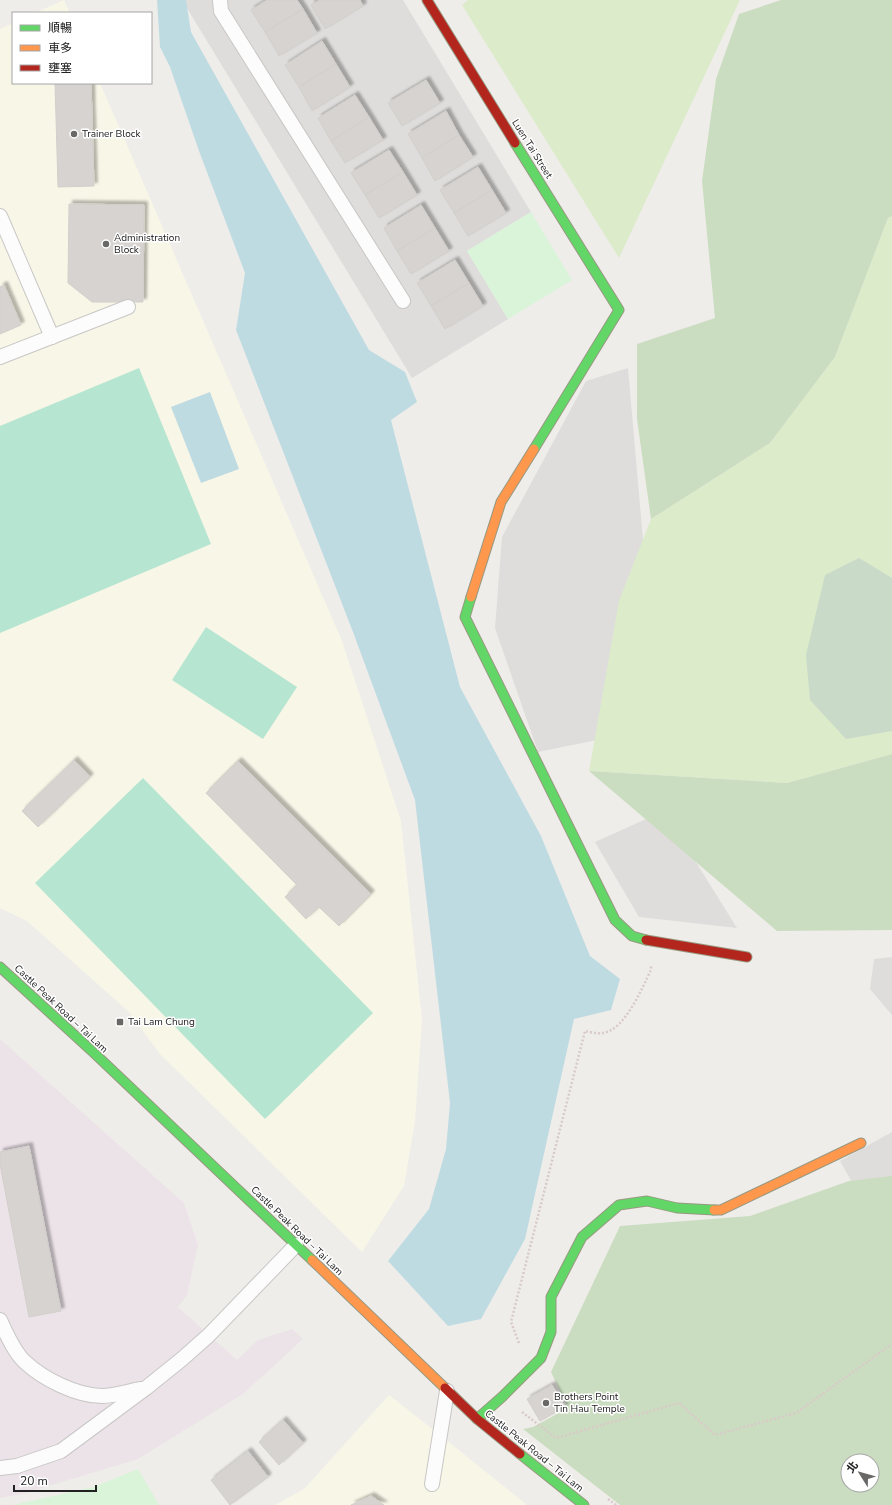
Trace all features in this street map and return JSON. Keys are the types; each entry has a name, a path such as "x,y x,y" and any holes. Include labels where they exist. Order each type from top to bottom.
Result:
{"street":[{"name":"Luen Tai Street","path":"427,0 619,310 501,502 465,617 615,920 632,936 652,941"},
{"path":"652,941 747,957"},
{"name":"Castle Peak Road – Tai Lam","path":"0,967 93,1052 477,1419 584,1505"},
{"path":"477,1419 502,1397 541,1358 551,1332 551,1297 578,1244 582,1237 619,1205 647,1201 677,1208 721,1210 861,1143"}],"lane":[{"path":"220,0 221,11 403,301"},
{"path":"0,216 52,337"},
{"path":"0,357 128,307"},
{"path":"0,1468 17,1466 61,1451 146,1388 182,1360 296,1245"},
{"path":"0,1320 8,1338 24,1361 48,1379 79,1392 102,1396 146,1388"},
{"path":"432,1484 447,1391"}],"path":[{"path":"541,1358 518,1342 511,1322 584,1030 602,1034 614,1030 634,1006 651,970 652,941"},
{"path":"525,1414 556,1438 680,1404 715,1435 796,1413 892,1344"}],"shaded area":[{"path":"64,0 70,12 37,12"},
{"path":"182,0 403,0 531,212 467,251 508,319 412,378"},
{"path":"12,23 12,84 100,84 342,641 401,821 422,1020 415,1121 404,1186 362,1252 160,1054 129,1012 27,921 0,908 0,29"},
{"path":"628,368 650,620 632,733 538,752 495,628 502,537 586,381"},
{"path":"664,811 737,928 639,917 595,842"},
{"path":"892,957 892,1015 870,989 874,959"},
{"path":"0,1039 184,1203 198,1245 187,1295 178,1307 237,1360 258,1340 292,1329 303,1339 243,1394 138,1459 22,1494 0,1498"},
{"path":"892,1132 892,1192 866,1207 840,1161"},
{"path":"389,1395 527,1505 275,1505 304,1489"}],"green space":[{"path":"468,0 740,0 619,258 462,5"},
{"path":"781,0 892,0 892,216 888,218 835,357 770,443 651,519 637,419 637,344 715,318 702,181 716,79 739,14"},
{"path":"531,212 572,280 508,319 467,251"},
{"path":"892,216 892,754 787,783 589,771 619,601 651,519 770,443 835,357 888,218"},
{"path":"139,368 211,544 0,633 0,426"},
{"path":"859,558 892,578 892,731 846,739 810,700 806,655 825,575"},
{"path":"206,627 297,687 263,739 172,680"},
{"path":"892,754 892,930 777,931 589,771 787,783"},
{"path":"143,778 373,1013 265,1119 35,883"},
{"path":"892,1176 892,1505 620,1505 523,1429 533,1427 568,1408 551,1372 620,1226 750,1216 849,1181"},
{"path":"138,1469 159,1505 13,1505 94,1487"}],"water":[{"path":"157,0 186,0 191,32 369,350 405,372 417,402 391,420 460,687 541,836 590,956 620,979 611,1010 574,1019 525,1239 481,1319 448,1326 388,1261 429,1209 446,1149 450,1103 415,800 353,632 236,330 245,273 199,151 170,67 160,47"},
{"path":"210,392 239,469 201,483 171,407"}],"building":[{"path":"267,0 297,0 303,9 265,32 251,10"},
{"path":"320,0 360,0 363,6 325,29 311,5"},
{"path":"303,9 317,33 279,56 265,32"},
{"path":"322,41 336,64 299,87 285,65"},
{"path":"336,64 350,87 312,111 299,87"},
{"path":"426,80 440,103 402,126 388,103"},
{"name":"Trainer Block","path":"55,84 91,84 94,186 58,187"},
{"path":"355,95 369,117 331,141 318,118"},
{"path":"446,111 459,135 422,158 408,134"},
{"path":"369,117 383,140 345,163 331,141"},
{"path":"459,135 473,157 435,181 422,158"},
{"path":"389,150 403,172 365,195 351,173"},
{"path":"478,167 492,190 454,213 440,190"},
{"path":"403,172 417,195 379,218 365,195"},
{"path":"492,190 506,213 468,236 454,213"},
{"name":"Administration Block","path":"69,204 144,205 143,302 92,302 68,283"},
{"path":"421,205 435,228 397,251 384,228"},
{"path":"435,228 449,251 411,274 397,251"},
{"path":"455,260 469,283 431,306 417,283"},
{"path":"469,283 483,306 445,329 431,306"},
{"path":"4,285 21,325 0,334 0,287"},
{"path":"74,760 90,777 38,827 22,811"},
{"path":"238,761 371,894 339,926 319,907 306,919 285,897 297,885 206,793"},
{"path":"29,1146 61,1311 29,1317 0,1164 0,1152"},
{"name":"Brothers Point Tin Hau Temple","path":"552,1385 565,1407 540,1421 527,1399"},
{"path":"283,1420 303,1443 279,1465 259,1442"},
{"path":"248,1451 268,1477 230,1505 211,1480"},
{"path":"371,1496 384,1505 351,1505"}],"traffic: fast":[{"path":"515,143 619,310 534,449"},
{"path":"471,597 465,617 615,920 632,936 646,940"},
{"path":"0,967 93,1052 312,1260"},
{"path":"477,1419 502,1397 541,1358 551,1332 551,1297 582,1237 619,1205 647,1201 677,1208 714,1210"},
{"path":"520,1454 584,1505"}],"traffic: slow":[{"path":"471,597 501,502 534,449"},
{"path":"714,1210 721,1210 861,1143"},
{"path":"312,1260 445,1388"}],"traffic: jam":[{"path":"427,0 515,143"},
{"path":"646,940 747,957"},
{"path":"445,1388 477,1419 520,1454"}],"place":[{"name":"Trainer Block","path":"74,134"},
{"name":"Administration Block","path":"106,244"},
{"name":"Tai Lam Chung","path":"120,1022"},
{"name":"Brothers Point Tin Hau Temple","path":"546,1403"}]}
